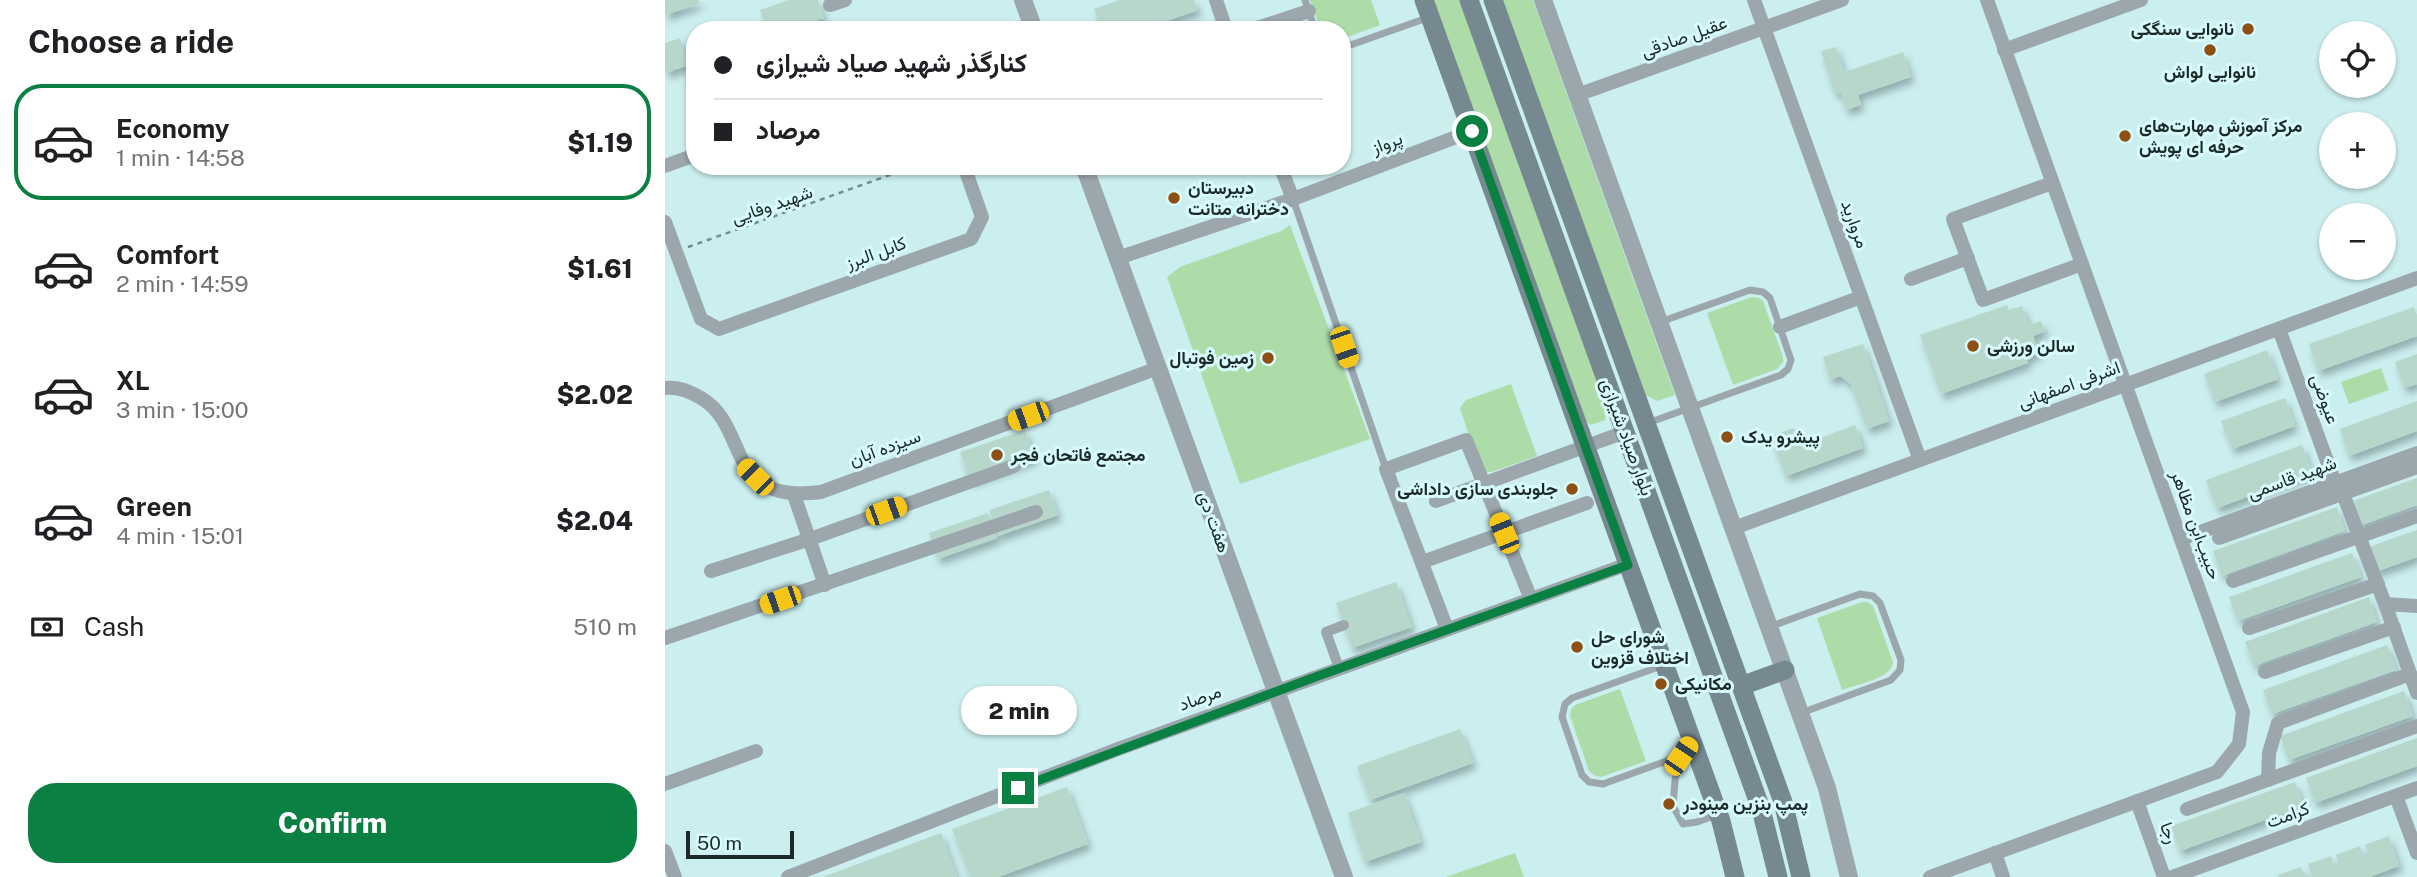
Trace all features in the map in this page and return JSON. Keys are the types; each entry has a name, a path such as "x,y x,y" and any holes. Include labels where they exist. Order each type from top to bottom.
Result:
{"main road":[{"name":"بلوار صیاد شیرازی","path":"1469,0 1761,809 1778,877"},
{"name":"بلوار صیاد شیرازی","path":"1493,0 1783,802 1801,877"},
{"path":"1427,8 1664,665 1689,749 1719,814 1737,874"},
{"path":"1741,686 1785,670"}],"street":[{"path":"830,5 845,0"},
{"path":"1023,0 1031,21"},
{"path":"1216,0 1223,21"},
{"path":"1543,0 1827,788 1849,877"},
{"name":"مروارید","path":"1754,0 1920,460"},
{"name":"عقیل صادقی","path":"1577,95 1842,0"},
{"name":"حبیب‌ابن مظاهر","path":"1930,877 2217,772 2239,744 2243,712 1987,0"},
{"path":"2004,50 2141,0"},
{"path":"1272,21 1306,6"},
{"name":"پرواز","path":"1118,258 1293,200 1472,131"},
{"path":"665,166 686,158"},
{"name":"کابل البرز","path":"671,253 701,319 719,329 971,240 982,217 967,175"},
{"name":"هفت دی","path":"1087,175 1344,877"},
{"path":"1283,175 1293,200"},
{"path":"2052,183 1954,219 1983,300 2082,264"},
{"path":"665,222 671,253"},
{"path":"1911,279 1968,258"},
{"name":"اشرفی اصفهانی","path":"1734,528 2417,278"},
{"path":"1780,327 1861,297"},
{"name":"عیوضی","path":"2279,329 2378,584 2417,693"},
{"name":"سیزده آبان","path":"665,388 676,387 694,393 712,404 726,422 745,467 765,487 794,495 821,492 1158,368"},
{"path":"1436,500 1625,432"},
{"path":"1447,629 1386,469 1466,440 1531,599"},
{"name":"شهید قاسمی","path":"2181,539 2339,489 2417,453"},
{"path":"711,571 810,539 1013,466"},
{"path":"2220,538 2339,489 2417,467"},
{"path":"794,495 825,585"},
{"path":"1422,562 1587,503"},
{"path":"665,638 1036,512"},
{"path":"2233,581 2417,516"},
{"name":"مرصاد","path":"791,876 1118,749 1628,565"},
{"path":"2249,628 2378,584"},
{"path":"2385,604 2417,606"},
{"path":"1339,668 1326,632 1344,625"},
{"path":"2265,672 2394,627"},
{"path":"2268,780 2269,753 2278,723 2410,674"},
{"path":"2187,809 2417,726"},
{"path":"665,784 756,751"},
{"name":"کرامت","path":"2172,877 2417,788"},
{"path":"2396,796 2417,853"},
{"name":"رجا","path":"2137,801 2164,877"},
{"path":"665,850 675,877"},
{"path":"1995,853 2003,877"}],"lane":[{"path":"1351,44 1427,8"},
{"path":"1293,200 1386,469"},
{"path":"1647,424 1785,373 1790,365 1791,355 1770,298 1755,289 1659,322"},
{"path":"1769,627 1860,594 1869,595 1880,603 1901,660 1900,670 1891,680 1800,713"},
{"path":"1664,665 1572,698 1565,704 1562,717 1583,775 1593,784 1603,784 1689,749"},
{"path":"1689,749 1675,780 1673,806 1683,824 1719,814"}],"path":[{"name":"شهید وفایی","path":"671,253 890,175"}],"green space":[{"path":"1310,0 1371,0 1380,25 1351,36 1351,21 1318,21"},
{"path":"1431,0 1462,0 1607,401 1605,420 1591,425 1585,421"},
{"path":"1502,0 1533,0 1675,395 1657,401 1646,395"},
{"name":"زمین فوتبال","path":"1290,225 1370,439 1240,484 1167,277 1180,267 1281,231"},
{"path":"1752,297 1763,301 1783,362 1777,369 1733,385 1707,313"},
{"path":"2381,368 2389,390 2349,404 2341,382"},
{"path":"1511,384 1537,456 1486,472 1479,466 1460,408 1466,400"},
{"path":"1862,602 1873,606 1893,662 1887,673 1880,677 1842,690 1817,618"},
{"path":"1620,689 1646,761 1601,777 1596,776 1589,771 1570,716 1571,709 1575,705"},
{"path":"1515,853 1524,877 1446,877"}],"building":[{"path":"665,0 698,0 700,3 665,15"},
{"path":"789,0 818,0 824,18 815,21 764,21 760,10"},
{"path":"1120,0 1194,0 1198,10 1167,21 1098,21 1094,9"},
{"path":"680,38 686,66 665,73 665,43"},
{"path":"1836,47 1844,72 1903,52 1911,77 1858,95 1861,105 1846,110 1841,94 1834,91 1821,51"},
{"name":"سالن ورزشی","path":"2007,305 2009,310 2022,306 2029,325 2041,321 2045,331 2033,336 2039,353 2026,358 2028,363 1941,394 1920,335"},
{"path":"2414,307 2417,315 2417,336 2318,371 2309,344"},
{"path":"1863,344 1889,421 1867,429 1851,384 1840,376 1830,380 1823,357"},
{"path":"2267,350 2278,379 2215,402 2204,374"},
{"path":"2417,354 2417,384 2404,388 2395,362"},
{"path":"2285,398 2295,426 2232,449 2221,421"},
{"path":"2417,401 2417,431 2349,456 2340,429"},
{"path":"1855,425 1863,448 1786,476 1771,436 1794,428 1797,437 1810,442"},
{"name":"مجتمع فاتحان فجر","path":"1025,430 1035,458 970,481 960,452"},
{"path":"2302,445 2312,473 2217,508 2206,480"},
{"path":"2417,478 2417,505 2359,526 2350,502"},
{"path":"1049,490 1058,515 998,536 989,510"},
{"path":"2337,507 2345,531 2222,576 2213,551"},
{"path":"988,513 997,538 938,559 929,533"},
{"path":"2417,530 2417,557 2375,572 2366,548"},
{"path":"2352,553 2361,577 2238,621 2229,597"},
{"path":"1396,582 1412,627 1352,648 1336,603"},
{"path":"2369,597 2377,622 2254,666 2245,642"},
{"path":"2387,645 2396,670 2272,714 2263,690"},
{"path":"2404,691 2413,716 2289,760 2280,736"},
{"path":"1460,729 1473,763 1370,800 1357,766"},
{"path":"2417,738 2417,766 2315,803 2306,778"},
{"path":"2295,782 2304,806 2180,851 2171,826"},
{"path":"1067,787 1088,844 998,877 970,877 952,829"},
{"path":"1404,793 1421,842 1365,862 1348,813"},
{"path":"941,833 957,877 823,877"},
{"path":"2389,836 2399,866 2369,877 2312,877 2308,864 2331,856 2335,868 2340,866 2336,855 2360,846 2364,857 2369,856 2365,845"},
{"path":"2301,867 2305,877 2278,875"}],"place":[{"name":"نانوایی سنگکی","path":"2248,29"},
{"name":"نانوایی لواش","path":"2210,50"},
{"name":"مرکز آموزش مهارت‌های حرفه ای پویش","path":"2125,136"},
{"name":"دبیرستان دخترانه متانت","path":"1174,198"},
{"name":"سالن ورزشی","path":"1973,346"},
{"name":"زمین فوتبال","path":"1268,358"},
{"name":"پیشرو یدک","path":"1727,437"},
{"name":"مجتمع فاتحان فجر","path":"997,455"},
{"name":"جلوبندی سازی داداشی","path":"1572,489"},
{"name":"شورای حل اختلاف قزوین","path":"1577,647"},
{"name":"مکانیکی","path":"1661,684"},
{"name":"پمپ بنزین مینودر","path":"1669,804"}],"route":[{"path":"1018,788 1118,749 1628,565 1472,131"}]}
